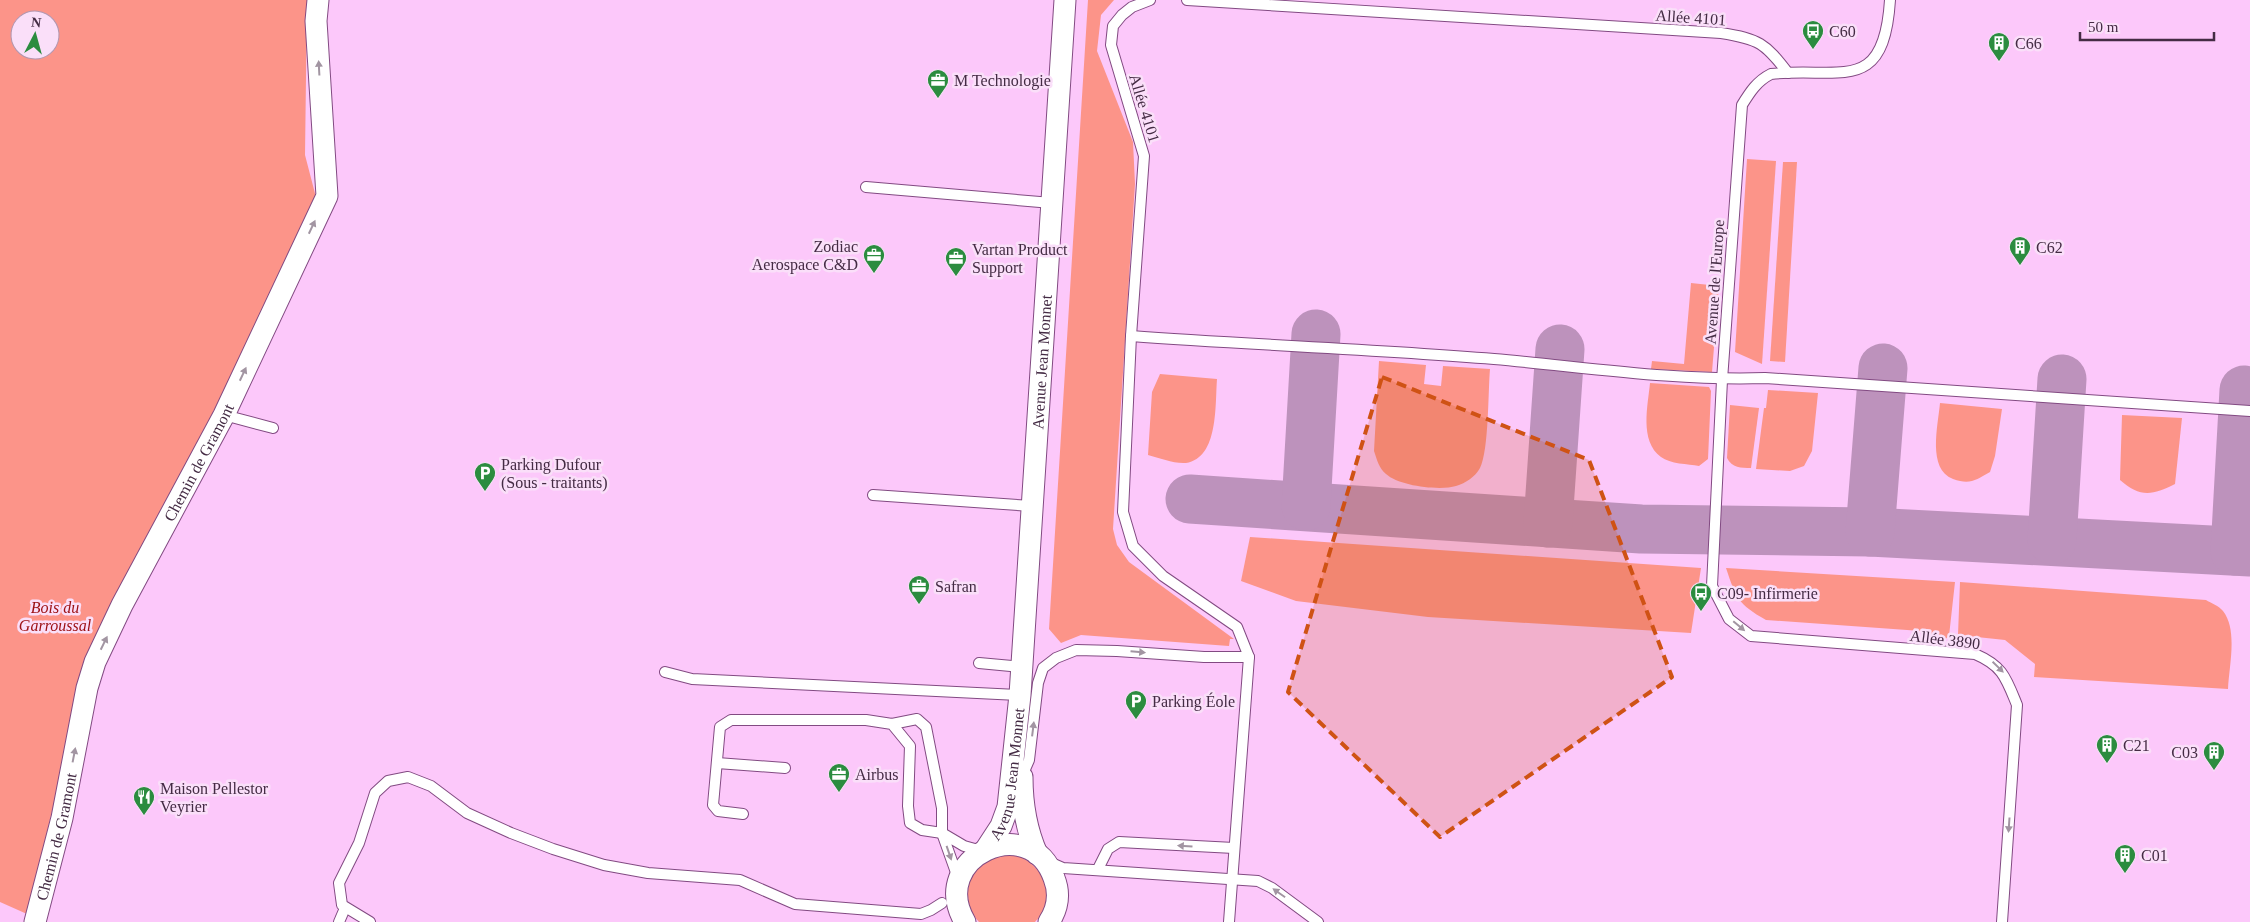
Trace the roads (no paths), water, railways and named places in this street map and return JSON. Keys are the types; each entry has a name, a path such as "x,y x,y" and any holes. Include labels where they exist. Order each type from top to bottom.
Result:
{"street":[{"name":"Chemin de Gramont","path":"35,922 62,818 87,688 95,662 122,605 224,414 327,196 316,21 318,0"},
{"name":"Avenue Jean Monnet","path":"958,881 968,864 984,850 1001,826 1008,807 1022,666 1065,0"},
{"name":"Avenue Jean Monnet","path":"1020,694 1022,800 1027,829 1040,857 1052,871 1057,885 1058,900 1054,914 1049,922"},
{"path":"984,850 996,845 1012,845 1028,848 1040,857"},
{"path":"958,881 957,902 965,922"}],"lane":[{"name":"Allée 4101","path":"1150,0 1132,7 1122,15 1113,26 1111,45 1144,156 1131,336 1123,512 1133,546 1163,576 1237,627 1248,657"},
{"name":"Allée 4101","path":"1187,0 1721,34 1755,41 1770,50 1788,74"},
{"name":"Avenue de l'Europe","path":"1712,586 1722,380 1742,105 1761,79 1771,74 1852,72 1872,61 1888,28 1890,0"},
{"path":"866,188 1052,203"},
{"path":"1131,336 1494,359 1651,376 1722,380 1765,378 2250,411"},
{"path":"224,414 273,428"},
{"path":"873,495 1032,506"},
{"name":"Allée 3890","path":"1712,586 1730,619 1751,636 1975,654 1991,661 2004,674 2017,705 2002,922"},
{"path":"1022,776 1029,760 1038,683 1043,668 1056,658 1076,650 1117,651 1204,658 1248,657 1229,922"},
{"path":"979,663 1022,666"},
{"path":"665,672 692,680 1020,694"},
{"path":"743,814 718,811 713,805 720,727 731,720 866,720 892,724 917,719 926,728 942,808 942,833 958,881"},
{"path":"892,724 910,746 908,806 910,823 922,830 942,833 964,846 984,850"},
{"path":"717,763 785,768"},
{"path":"370,922 345,908 340,899 339,883 359,843 375,793 388,780 402,777 423,782 467,812 511,833 553,850 604,865 648,873 740,880 795,904 921,914 942,903"},
{"path":"1098,869 1108,849 1119,842 1234,848"},
{"path":"1040,857 1063,868 1232,879 1263,883 1318,922"},
{"path":"339,922 345,908"}],"place":[{"name":"C60","path":"1813,50"},
{"name":"C66","path":"1999,62"},
{"name":"M Technologie","path":"938,99"},
{"name":"C62","path":"2020,266"},
{"name":"Zodiac Aerospace C&D","path":"874,274"},
{"name":"Vartan Product Support","path":"956,277"},
{"name":"Parking Dufour (Sous - traitants)","path":"485,492"},
{"name":"Safran","path":"919,605"},
{"name":"C09- Infirmerie","path":"1701,612"},
{"name":"Parking Éole","path":"1136,720"},
{"name":"C21","path":"2107,764"},
{"name":"C03","path":"2214,771"},
{"name":"Airbus","path":"839,793"},
{"name":"Maison Pellestor Veyrier","path":"144,816"},
{"name":"C01","path":"2125,874"}],"park label":[{"name":"Bois du Garroussal","path":"55,616"}]}
